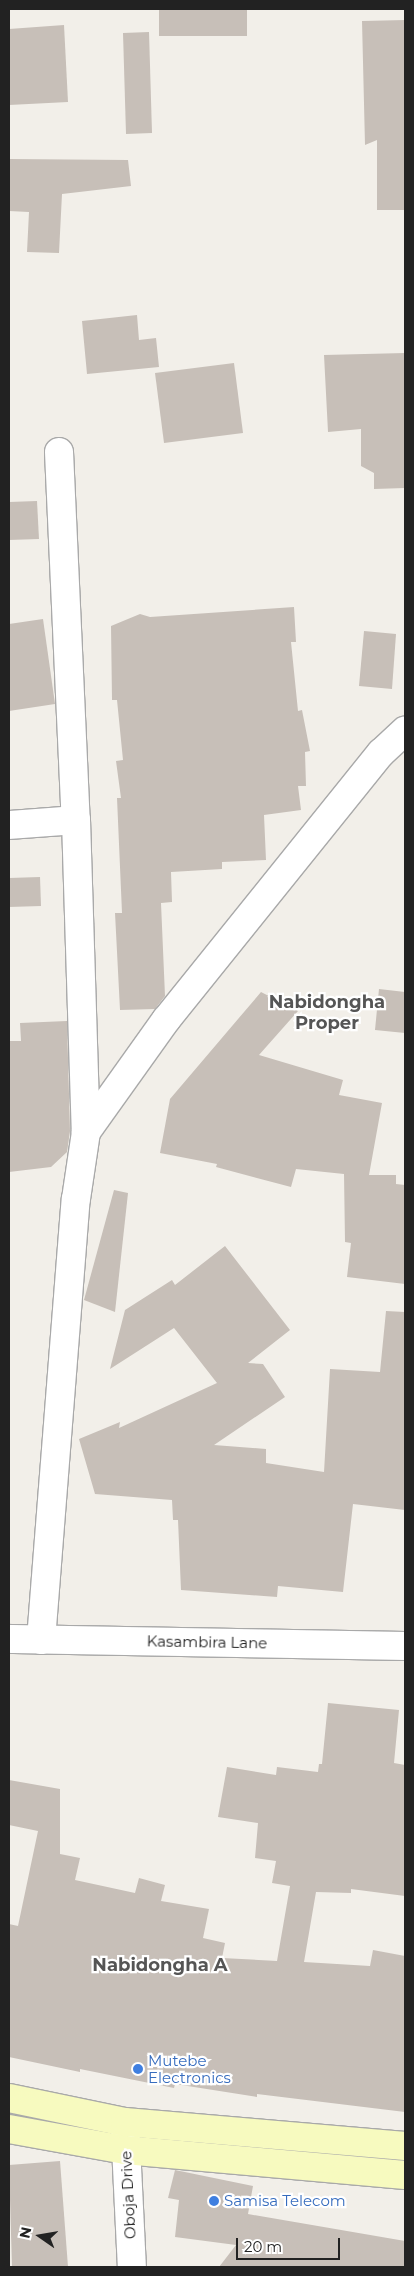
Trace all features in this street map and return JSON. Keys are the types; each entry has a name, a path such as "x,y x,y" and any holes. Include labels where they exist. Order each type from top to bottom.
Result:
{"main road":[{"path":"9,2098 125,2122 405,2146"},
{"path":"9,2129 125,2150 405,2175"}],"street":[{"path":"41,1640 76,1199 86,1132 76,820 60,452"},
{"path":"86,1132 166,1020 381,753 405,731"},
{"path":"9,825 76,820"},
{"name":"Kasambira Lane","path":"9,1638 405,1646"},
{"name":"Oboja Drive","path":"125,2122 132,2267"}],"building":[{"path":"159,9 247,9 247,36 159,36"},
{"path":"405,20 405,210 377,210 377,140 365,145 362,21"},
{"path":"64,25 68,102 9,105 9,29"},
{"path":"149,32 152,133 126,134 123,33"},
{"path":"9,159 128,160 131,186 62,194 59,253 27,252 29,212 9,211"},
{"path":"137,315 139,340 156,338 159,367 87,374 82,321"},
{"path":"405,353 405,488 374,489 374,473 361,466 361,429 328,432 324,355"},
{"path":"234,363 243,433 164,443 155,373"},
{"path":"37,501 39,539 9,540 9,502"},
{"path":"294,607 296,642 291,642 298,711 302,710 310,751 305,752 306,786 298,786 301,810 264,815 266,860 222,862 222,869 171,872 172,902 161,903 165,996 155,1009 120,1010 115,913 122,913 117,798 121,798 116,761 123,760 117,700 112,700 111,626 140,614 150,617"},
{"path":"43,619 55,704 9,711 9,624"},
{"path":"364,631 396,634 392,689 359,686"},
{"path":"40,877 41,906 9,907 9,878"},
{"path":"379,989 405,992 405,1033 375,1030"},
{"path":"261,992 298,1011 259,1055 343,1080 339,1095 382,1103 369,1175 396,1175 396,1184 405,1185 405,1284 347,1277 351,1243 345,1242 344,1174 296,1169 291,1187 216,1167 217,1164 160,1153 170,1099"},
{"path":"67,1021 70,1131 67,1152 51,1167 9,1172 9,1041 21,1041 20,1023"},
{"path":"114,1190 128,1193 115,1312 84,1300"},
{"path":"225,1246 290,1330 248,1363 263,1364 285,1397 214,1445 266,1449 266,1463 324,1472 330,1369 380,1372 386,1311 405,1312 405,1510 353,1504 343,1592 278,1586 277,1597 181,1590 178,1520 173,1520 172,1500 95,1494 79,1439 120,1422 119,1428 217,1383 174,1328 110,1369 125,1310 172,1280 175,1285"},
{"path":"328,1703 399,1710 394,1763 405,1765 405,1896 351,1889 351,1893 316,1892 304,1962 370,1966 373,1950 405,1956 405,2112 257,2094 257,2097 175,2084 174,2088 80,2069 80,2072 9,2057 9,1924 18,1926 38,1831 9,1825 9,1780 60,1789 60,1854 80,1858 75,1880 135,1893 139,1878 165,1885 161,1901 209,1909 203,1938 225,1943 222,1958 277,1961 290,1886 272,1883 276,1861 255,1858 258,1823 218,1817 227,1767 276,1775 277,1767 318,1772 319,1764 322,1764"},
{"path":"60,2161 68,2267 12,2267 9,2165"},
{"path":"175,2170 253,2186 248,2214 405,2241 405,2267 219,2267 236,2245 175,2237 179,2200 168,2198"}],"place":[{"name":"Mutebe Electronics","path":"138,2069"},
{"name":"Samisa Telecom","path":"214,2201"}],"district":[{"name":"Nabidongha Proper","path":"327,1013"},
{"name":"Nabidongha A","path":"160,1965"}]}
